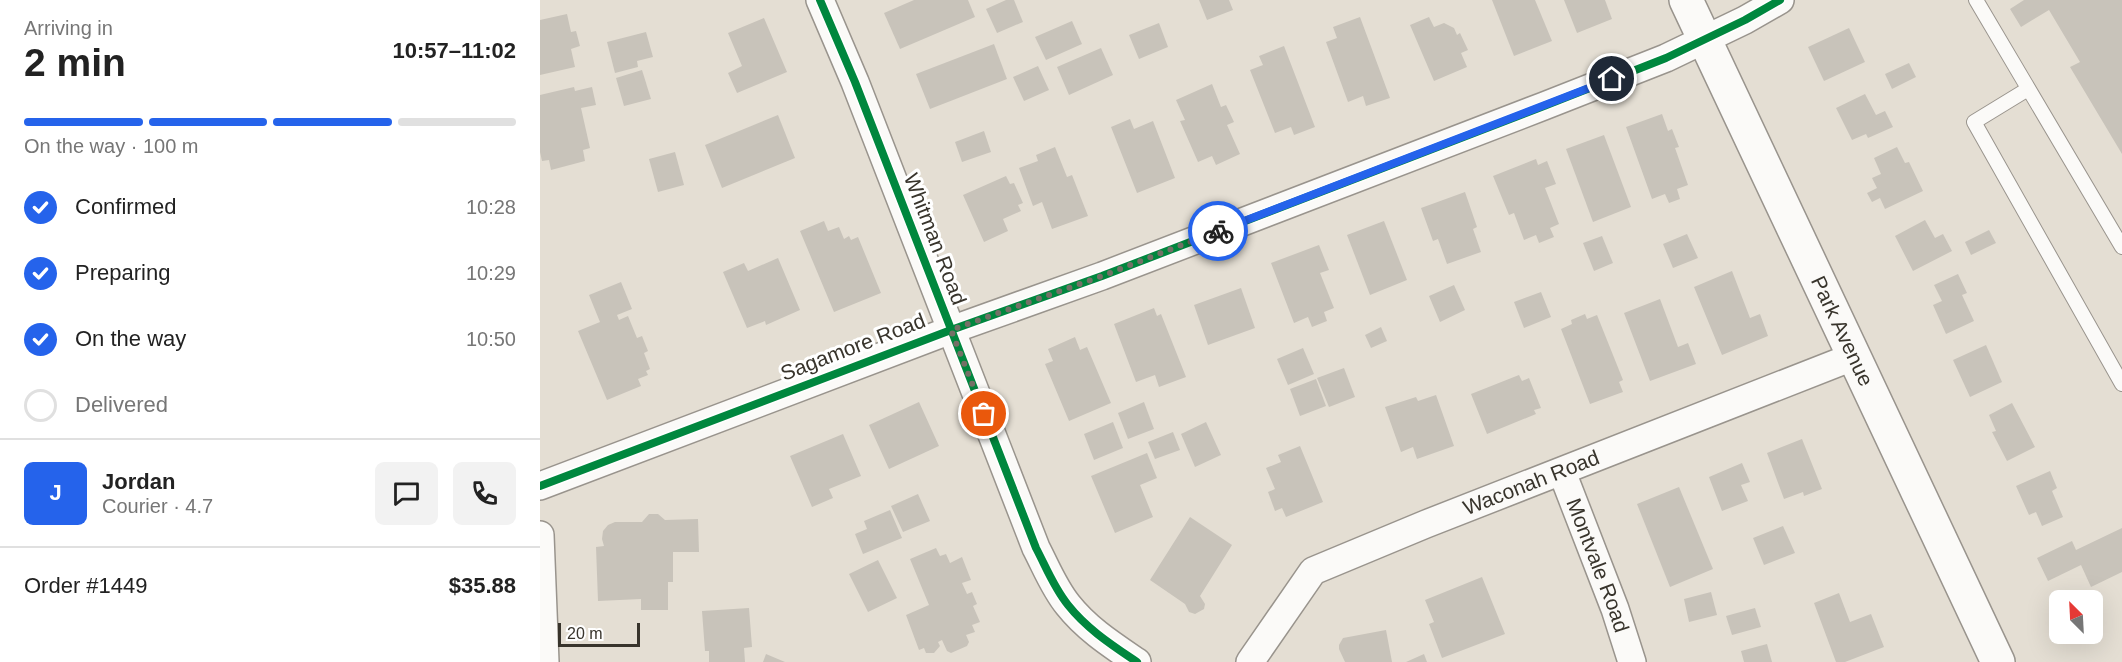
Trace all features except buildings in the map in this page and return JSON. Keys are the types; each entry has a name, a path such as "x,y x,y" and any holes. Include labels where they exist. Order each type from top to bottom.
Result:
{"main road":[{"name":"Park Avenue","path":"1686,0 1998,662"}],"street":[{"name":"Whitman Road","path":"820,0 855,82 1036,548 1068,605 1096,634 1137,662"},
{"name":"Sagamore Road","path":"540,486 1442,146 1666,58 1745,20 1779,0"},
{"name":"Waconah Road","path":"1250,662 1313,571 1426,524 1855,356"},
{"name":"Montvale Road","path":"1562,472 1615,609 1632,662"},
{"path":"540,535 545,662"}],"lane":[{"path":"1976,0 2122,247"},
{"path":"2028,89 1974,122 2122,384"}],"cycle path":[{"path":"820,0 855,82 1036,548 1058,592 1075,614 1100,636 1137,662"},
{"path":"540,486 951,330 1102,276 1544,106 1666,58 1745,20 1780,0"}],"way so far":[{"path":"984,414 951,330 1102,276 1218,231"}],"route":[{"path":"1218,231 1612,79"}]}
